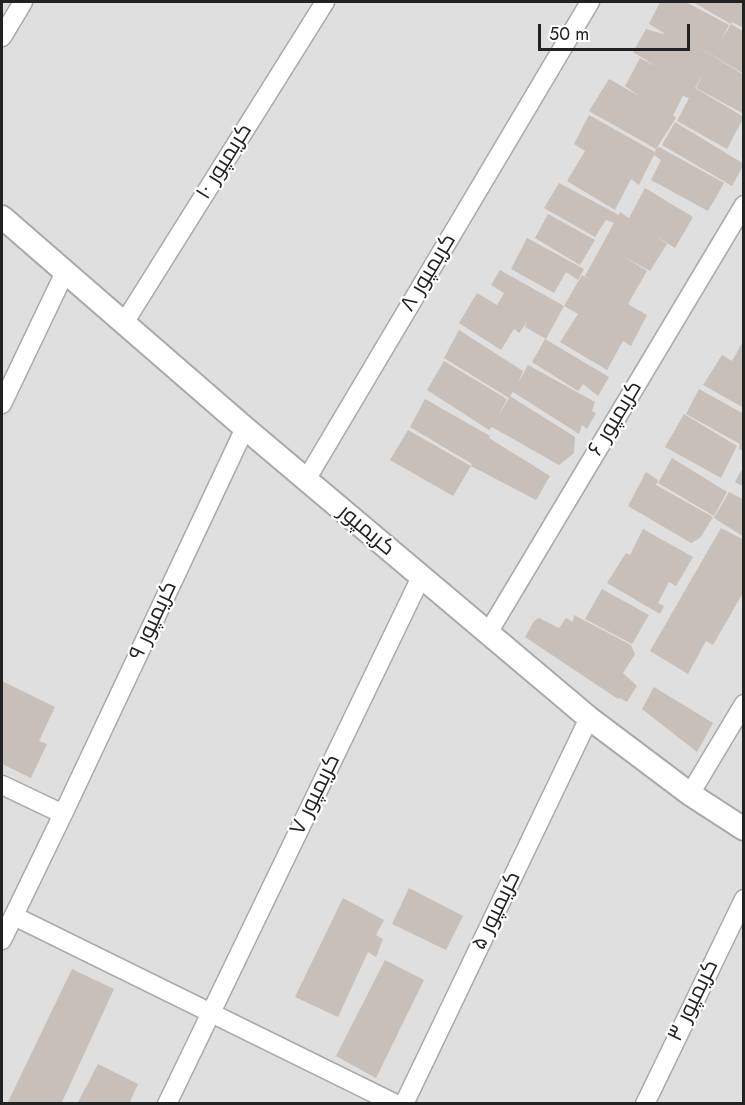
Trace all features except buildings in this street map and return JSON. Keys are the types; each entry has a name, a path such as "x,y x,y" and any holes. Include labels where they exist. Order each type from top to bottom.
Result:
{"street":[{"path":"2,37 23,2"},
{"name":"کریمپور ۱۰","path":"124,323 326,2"},
{"name":"کریمپور ۸","path":"306,480 590,2"},
{"name":"کریمپور ۶","path":"488,633 744,205"},
{"name":"کریمپور","path":"2,217 245,428 589,718 690,794 744,829"},
{"path":"2,404 65,272"},
{"name":"کریمپور ۹","path":"2,940 245,428"},
{"name":"کریمپور ۷","path":"168,1104 421,577"},
{"path":"690,794 744,704"},
{"name":"کریمپور ۵","path":"404,1104 589,718"},
{"path":"2,785 63,814"},
{"name":"کریمپور ۳","path":"648,1102 744,899"},
{"path":"14,916 396,1104"}],"shaded area":[{"path":"2,2 743,2 743,1103 2,1103"}]}
